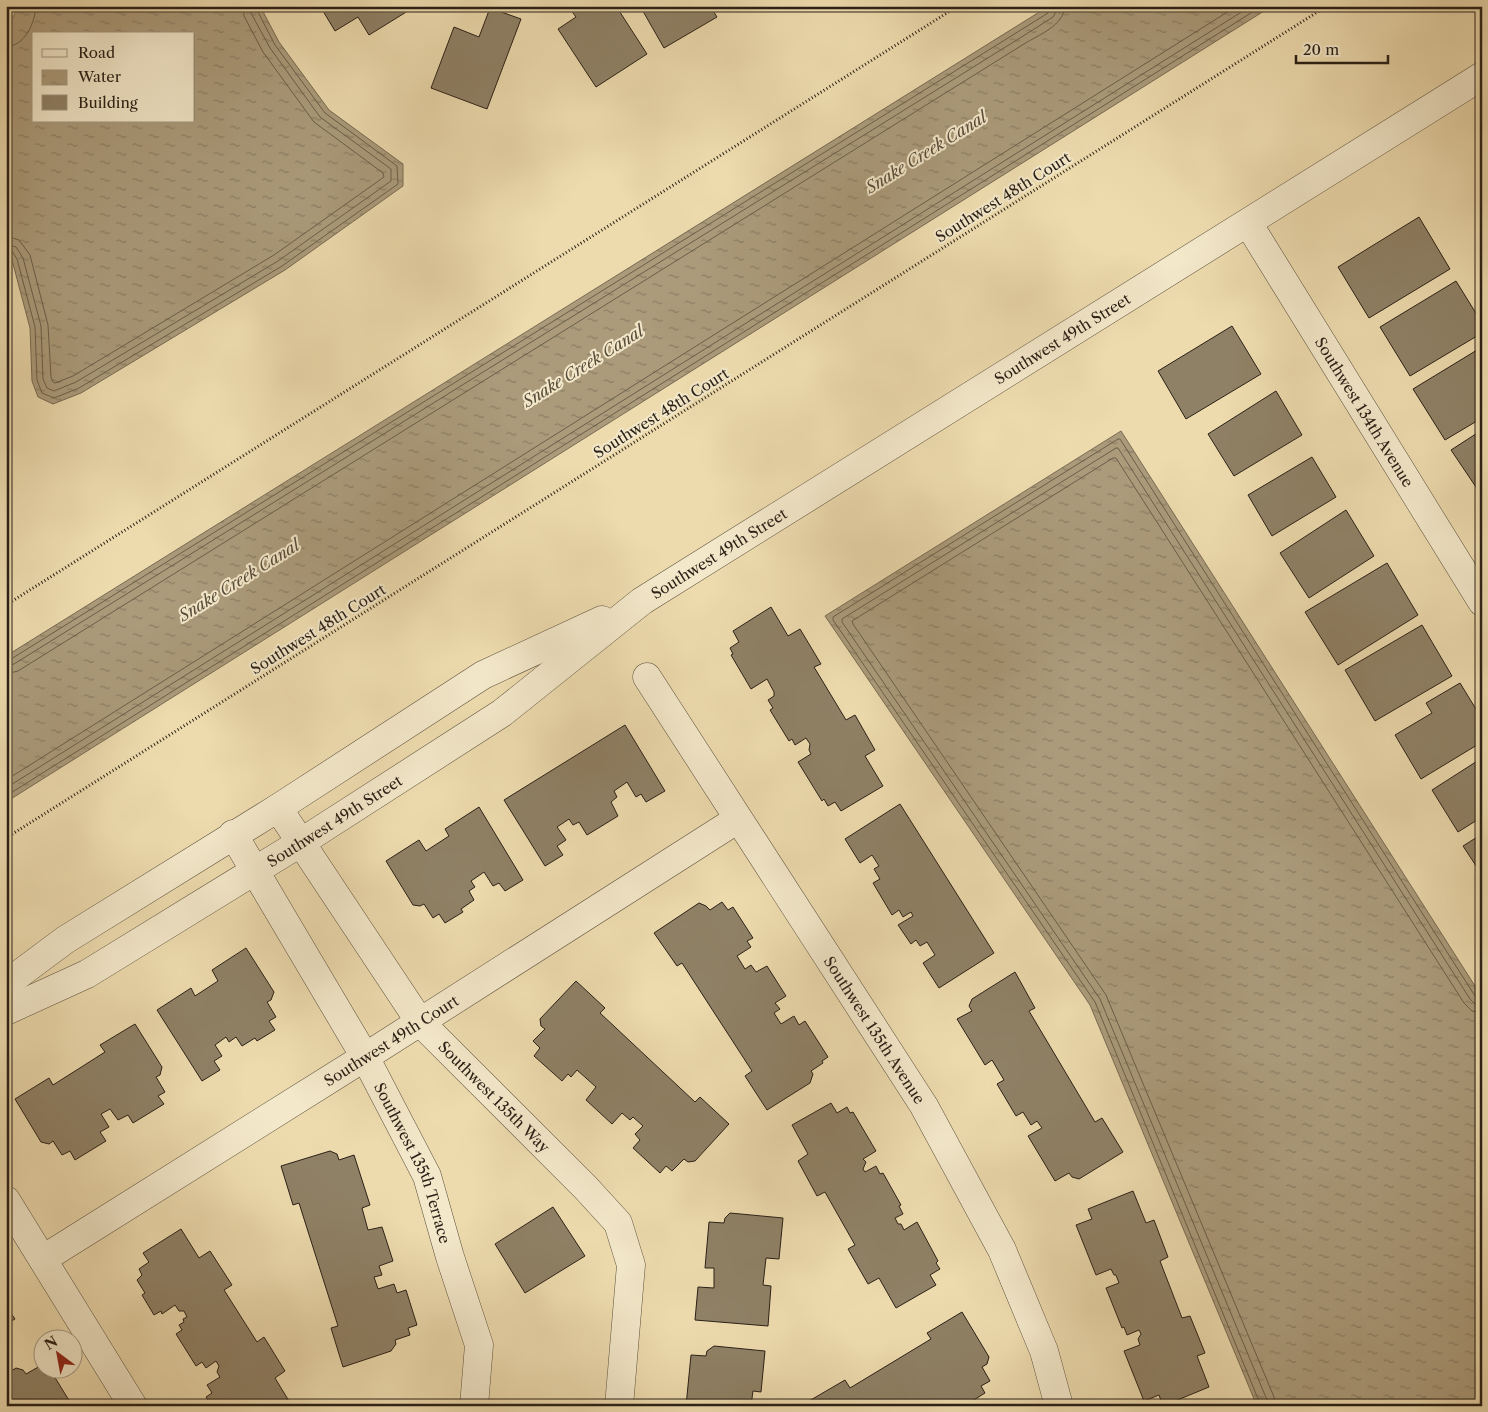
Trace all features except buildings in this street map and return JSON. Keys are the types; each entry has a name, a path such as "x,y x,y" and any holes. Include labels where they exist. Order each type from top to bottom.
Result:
{"street":[{"name":"Southwest 49th Street","path":"6,1011 87,974 300,843 502,713 642,601 1482,76"},
{"name":"Southwest 134th Avenue","path":"1248,223 1482,602"},
{"name":"Southwest 49th Street","path":"6,984 65,940 278,808 483,675 642,601"},
{"name":"Southwest 135th Avenue","path":"647,677 928,1114 1002,1250 1044,1351 1059,1406"},
{"name":"Southwest 135th Way","path":"278,808 420,1022 586,1188 618,1223 631,1265 619,1406"},
{"name":"Southwest 49th Court","path":"43,1259 365,1057 738,819"},
{"name":"Southwest 135th Terrace","path":"234,834 365,1057 427,1176 450,1258 479,1345 474,1406"},
{"path":"6,1200 133,1406"}],"path":[{"path":"6,604 958,6"},
{"name":"Southwest 48th Court","path":"6,838 1327,6"}],"water":[{"path":"18,6 260,6 279,42 329,110 403,164 403,186 285,270 81,393 53,404 38,397 32,381 30,328 12,260 6,252 6,33"},
{"name":"Snake Creek Canal","path":"1049,6 1272,6 6,802 6,656"},
{"path":"1121,431 1482,997 1482,1406 1257,1406 1090,1005 825,616"}]}
